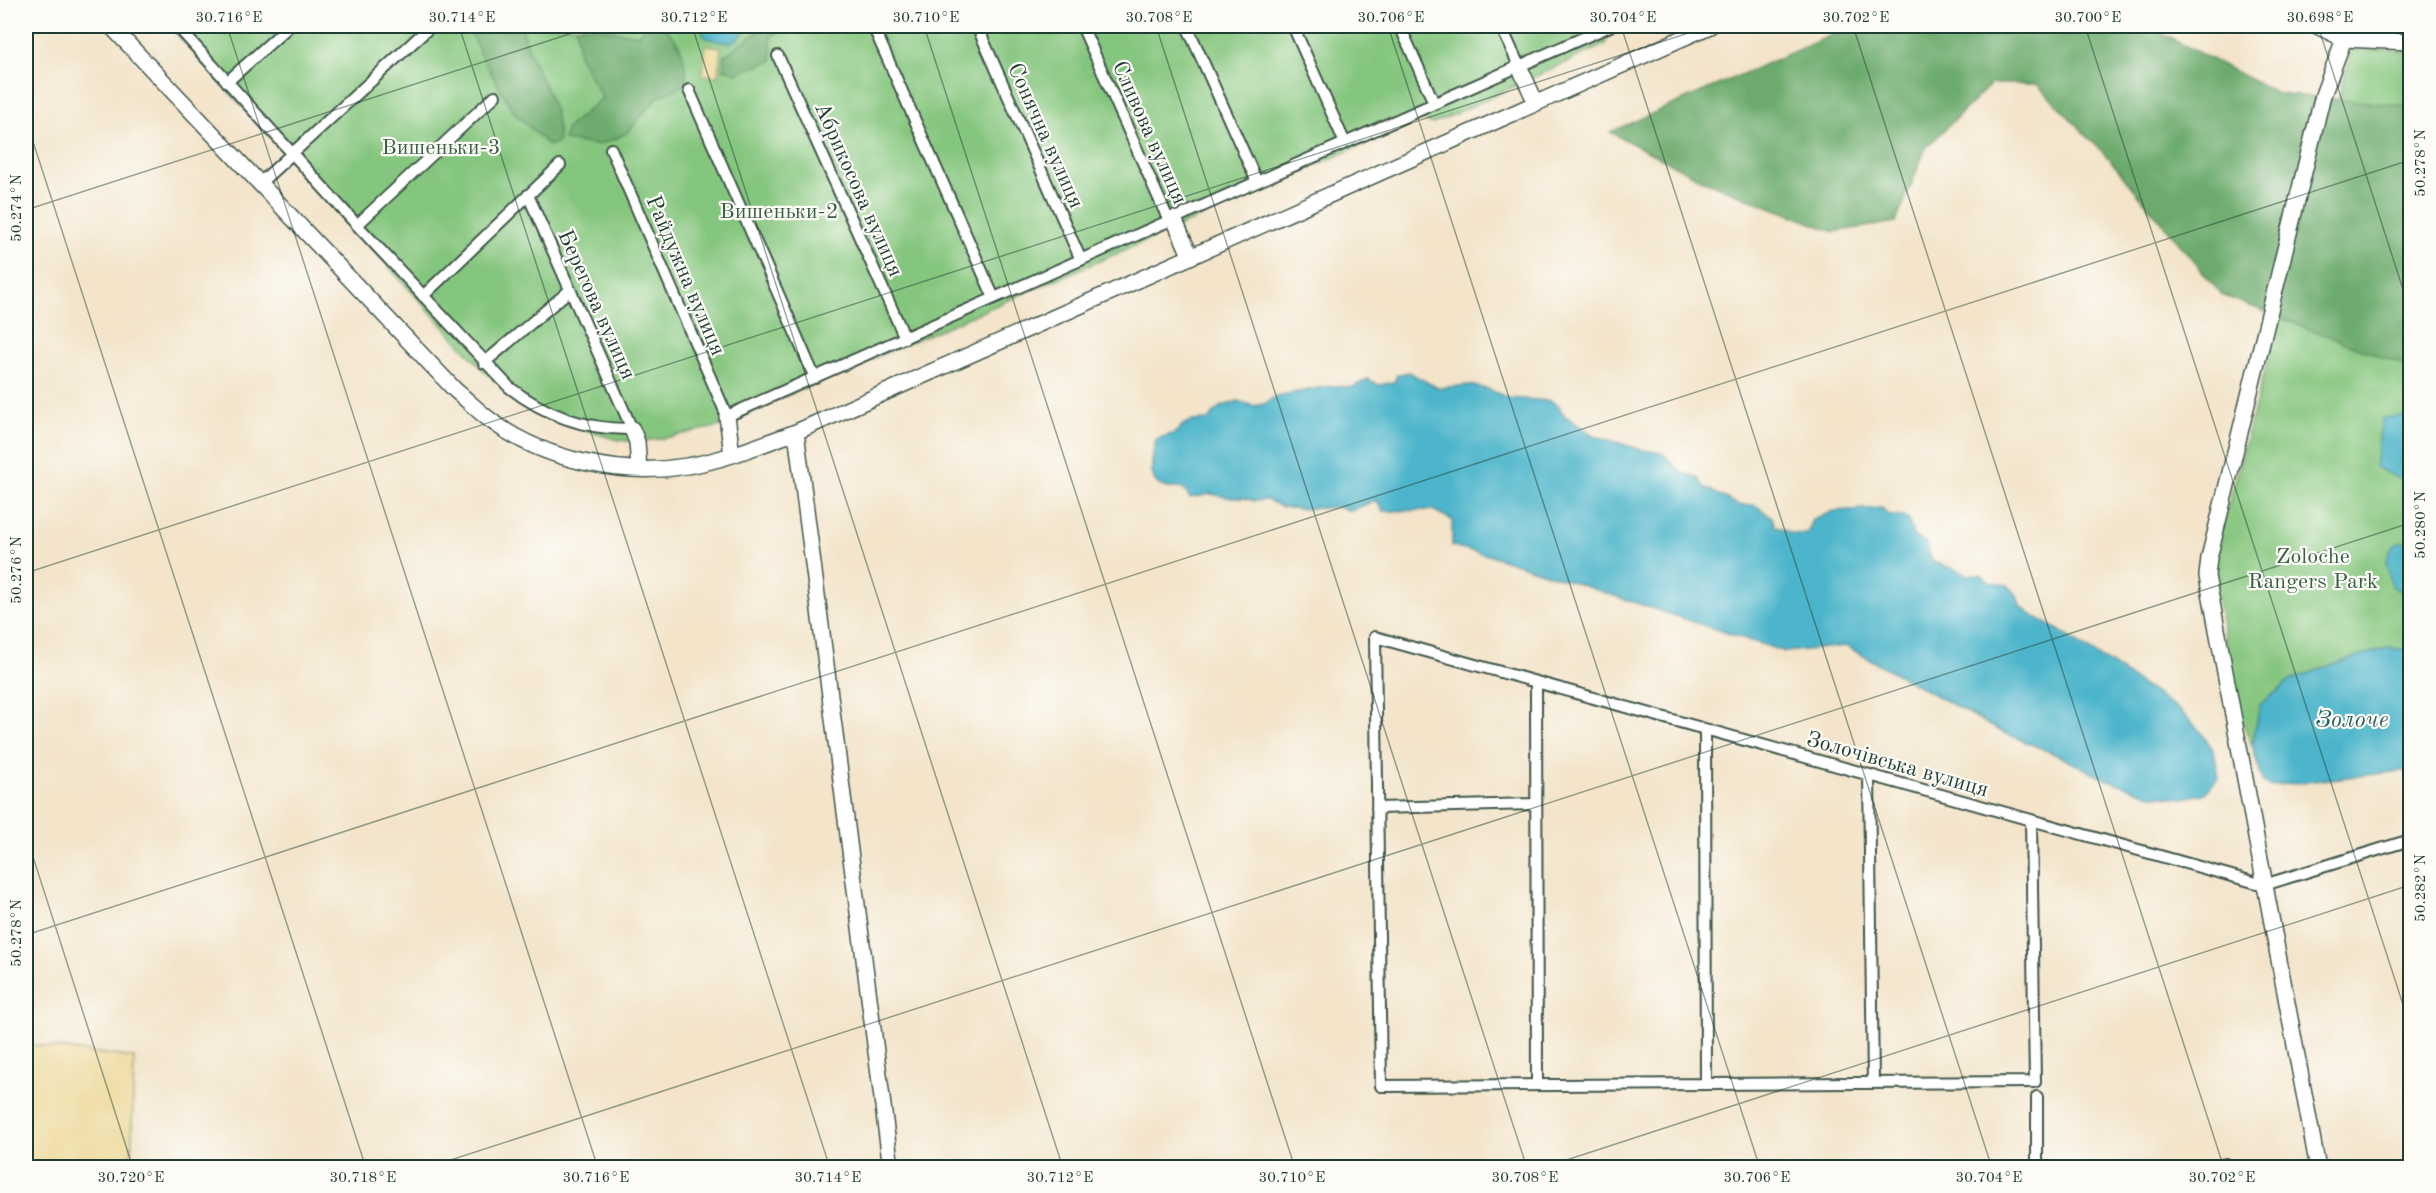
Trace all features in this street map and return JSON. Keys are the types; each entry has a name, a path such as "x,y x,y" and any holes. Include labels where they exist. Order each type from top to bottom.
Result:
{"street":[{"path":"111,26 456,390 491,421 532,444 581,461 639,469 685,466 732,455 796,432 1190,255 1710,26"},
{"path":"177,26 484,363 527,402 564,419 591,427 632,429 637,442 639,469"},
{"path":"227,82 289,26"},
{"path":"260,183 431,26"},
{"path":"873,26 994,298"},
{"name":"Сонячна вулиця","path":"977,26 1081,260"},
{"name":"Сливова вулиця","path":"1082,26 1171,220"},
{"path":"1187,26 1257,182"},
{"path":"1293,26 1345,143"},
{"path":"1400,26 1434,103"},
{"path":"1501,26 1536,102"},
{"path":"732,455 727,416 1609,26"},
{"path":"2317,26 2343,39 2410,42"},
{"path":"2318,1167 2207,576 2209,558 2323,94 2343,39"},
{"name":"Абрикосова вулиця","path":"778,56 905,338"},
{"path":"689,90 815,378"},
{"path":"357,225 495,96"},
{"name":"Райдужна вулиця","path":"611,149 727,416"},
{"path":"423,296 560,165"},
{"name":"Берегова вулиця","path":"528,195 632,429"},
{"path":"1171,220 1190,255"},
{"path":"484,363 570,290"},
{"path":"796,432 891,1167"},
{"name":"Золочівська вулиця","path":"1377,808 1375,637 2264,885"},
{"path":"1536,682 1537,1085"},
{"path":"1705,729 1706,1084"},
{"path":"1869,775 1873,1083"},
{"path":"1536,804 1377,808 1381,1086 2035,1082 2031,820"},
{"path":"2264,885 2410,840"},
{"path":"2037,1097 2037,1167"},
{"path":"2210,1167 2226,1164 2226,1167"}],"green space":[{"name":"Вишеньки-2","path":"169,26 671,26 677,29 681,26 700,26 705,37 742,35 746,26 1623,26 1606,33 1606,44 1433,124 1420,119 1178,227 751,411 730,424 637,442 618,440 566,424 525,405 487,374"},
{"path":"469,26 522,26 531,55 555,112 558,142 549,146 513,111 479,52"},
{"path":"576,26 602,26 603,29 638,35 645,26 663,26 670,32 682,52 687,84 658,97 628,132 615,139 597,145 564,140 567,128 602,98 579,55"},
{"path":"763,26 794,26 771,36 772,61 737,73 724,69 724,56"},
{"path":"1852,26 2147,26 2279,94 2410,106 2410,368 2222,295 2110,160 2037,84 1991,84 1926,148 1896,222 1834,232 1704,181 1610,132"},
{"name":"Zoloche Rangers Park","path":"2352,49 2410,51 2410,650 2387,648 2363,656 2260,705 2252,745 2239,714 2215,586 2214,558"}],"sand":[{"path":"706,45 721,47 718,76 703,75"},
{"path":"26,1044 134,1058 131,1167 26,1167"}],"water":[{"path":"700,26 746,26 739,38 724,42 705,37"},
{"path":"1408,372 1438,388 1469,385 1488,389 1508,398 1551,401 1564,415 1595,436 1662,453 1682,473 1697,477 1704,487 1738,505 1755,505 1772,517 1775,526 1793,534 1807,533 1813,520 1834,511 1882,508 1888,515 1908,518 1914,537 1925,542 1933,562 1969,575 1981,575 1991,583 2008,585 2016,594 2021,606 2030,614 2060,631 2177,708 2201,732 2214,751 2219,777 2204,794 2184,798 2151,795 2105,779 2057,755 2002,732 1846,646 1785,652 1496,557 1452,546 1452,520 1433,510 1383,511 1376,500 1350,511 1340,507 1299,509 1282,507 1267,500 1254,501 1211,494 1190,498 1183,488 1166,488 1154,479 1152,466 1156,439 1175,433 1183,425 1192,421 1208,420 1220,407 1238,401 1253,406 1264,404 1276,396 1331,386 1353,387 1368,379 1379,385 1394,382 1397,375"},
{"path":"2410,416 2410,484 2375,467 2382,418"},
{"path":"2399,542 2410,542 2410,592 2403,593 2393,587 2388,568 2390,552"},
{"name":"Золоче","path":"2387,648 2410,650 2410,770 2269,786 2263,782 2252,745 2260,705 2290,681 2322,668"}],"park label":[{"name":"Вишеньки-3","path":"441,146"}]}
